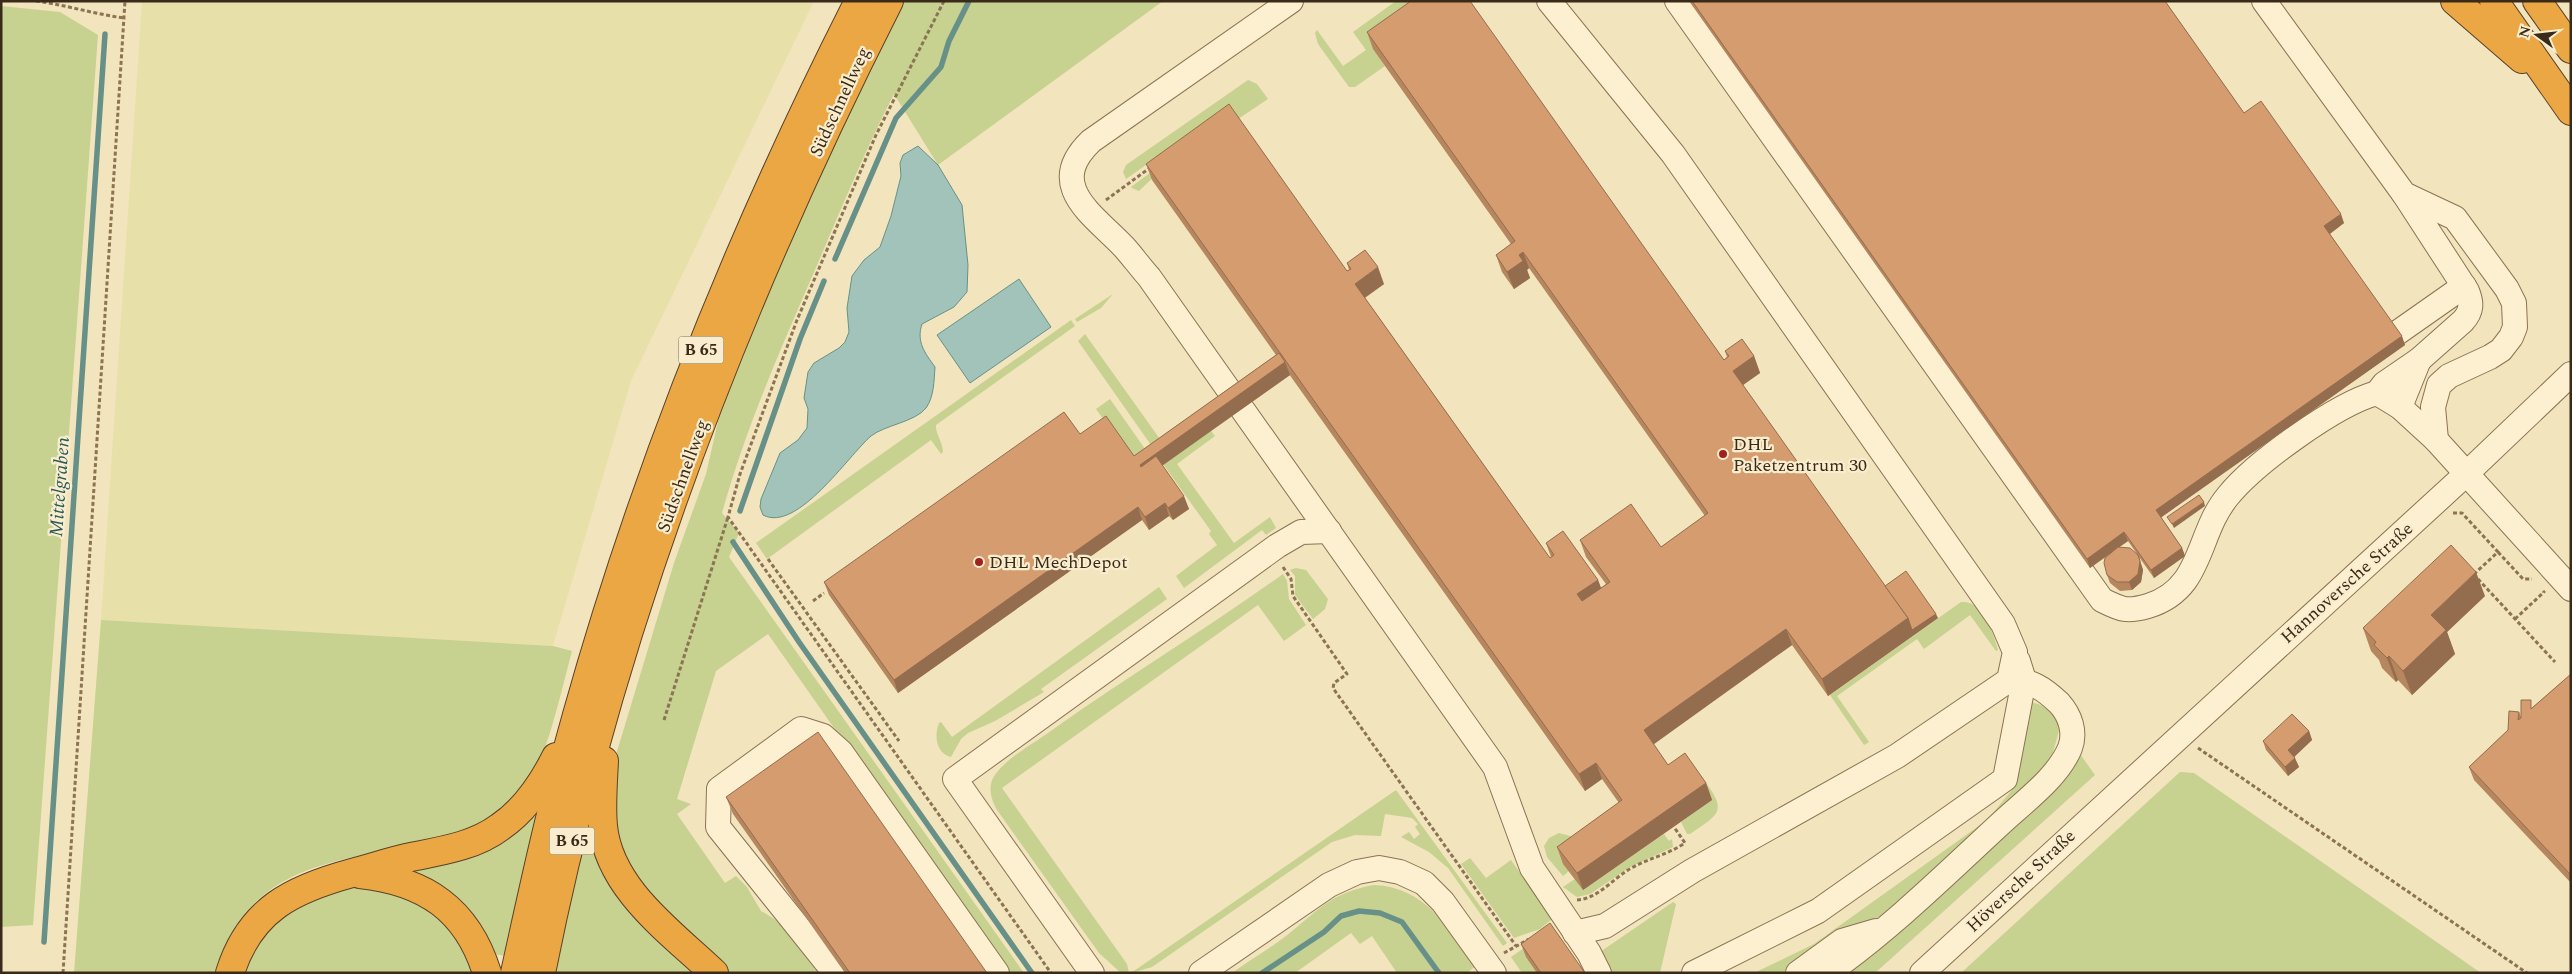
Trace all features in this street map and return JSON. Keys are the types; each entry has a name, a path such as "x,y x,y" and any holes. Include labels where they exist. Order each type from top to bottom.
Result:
{"highway":[{"name":"Südschnellweg","path":"515,973 553,806 577,714 630,547 707,333 750,230 828,63 860,1"},
{"name":"Südschnellweg","path":"541,973 574,831 606,711 646,580 696,438 776,239 850,76 889,1"},
{"path":"2455,1 2555,88"},
{"path":"2494,1 2571,111"},
{"path":"2538,1 2571,49"},
{"path":"606,711 603,827 611,857 627,886 644,906 714,973"},
{"path":"230,973 244,940 273,907 307,886 402,859 446,850 476,840 500,828 518,812 548,774 577,714"},
{"path":"351,873 404,882 425,891 444,904 461,922 474,942 487,973"}],"street":[{"path":"1291,1 1091,141 1079,153 1073,165 1072,182 1077,195 1098,224 1123,246 1148,277 1496,767 1532,868 1599,973"},
{"path":"1549,1 1673,154 2003,624 2016,652 2017,680 2005,779 1818,911 1694,973"},
{"path":"1677,1 2089,584 2102,600 2119,609 2131,611 2156,603 2180,589 2192,572 2214,519 2227,496 2259,465 2334,412 2365,396 2377,393 2384,384 2420,360 2469,313 2471,301 2464,286 2404,194 2264,1"},
{"path":"2404,194 2455,218 2507,289 2514,304 2515,327 2511,337 2501,350 2490,358 2450,376 2439,385 2433,407 2436,440"},
{"path":"2397,333 2464,286"},
{"path":"2404,412 2420,360"},
{"name":"Hannoversche Straße","path":"2120,789 2465,475 2571,374"},
{"path":"2377,393 2404,412 2436,440 2465,475 2571,588"},
{"path":"1092,973 956,779 1272,550 1301,532 1329,531"},
{"path":"1569,924 1605,926 1692,871 1897,756 2017,680"},
{"path":"1828,973 1890,926 2043,784 2066,756 2073,735 2066,710 2048,692 2017,680"},
{"path":"836,973 718,827 719,789 801,729 823,736 841,752 997,973"},
{"name":"Höversche Straße","path":"1922,973 2120,789"},
{"path":"1201,973 1329,885 1357,872 1379,868 1400,872 1424,883 1443,902 1494,973"},
{"path":"1798,973 1842,941 1890,926"}],"path":[{"path":"36,1 62,4 92,13 124,18"},
{"path":"63,973 125,1"},
{"path":"664,720 740,474 797,320 876,135 944,1"},
{"path":"1089,212 1156,163"},
{"path":"2452,513 2462,513 2523,579 2530,577 2544,592 2515,619"},
{"path":"728,517 1051,973"},
{"path":"1272,550 1291,579 1293,596 1347,674 1334,683 1333,688 1516,946"},
{"path":"2469,579 2498,552"},
{"path":"768,559 899,742"},
{"path":"2474,575 2555,662"},
{"path":"813,601 824,593"},
{"path":"2179,735 2527,973"},
{"path":"1569,924 1576,900 1587,899 1629,869 1675,850 1685,842 1674,827"},
{"path":"1508,950 1530,938"}],"shaded area":[{"path":"142,1 814,1 631,381 553,646 101,620"}],"green space":[{"path":"902,1 1163,1 938,165 894,94 861,163 774,365 751,424 722,513 739,533 729,557 1024,973 1006,973 768,634 716,671 677,799 691,804 677,814 725,883 736,876 747,887 761,911 773,918 801,943 826,973 731,973 652,902 620,854 610,797 615,758 674,563 706,474 720,413 736,368 778,265 845,115"},
{"path":"1396,1 1440,1 1374,49 1385,66 1355,87 1349,87 1318,44 1315,33 1317,30 1343,66 1366,50 1353,32"},
{"path":"1,6 60,12 98,35 33,925 1,927"},
{"path":"1248,80 1257,84 1268,99 1235,121 1187,136 1126,179 1123,172 1126,165"},
{"path":"1185,147 1139,191 1131,187"},
{"path":"1113,294 1101,308 1077,322 1075,319"},
{"path":"1071,320 1075,326 936,425 943,448 941,454 931,440 767,559 756,543"},
{"path":"1085,334 1167,449 1158,455 1078,341"},
{"path":"1110,399 1152,459 1139,469 1096,409"},
{"path":"1211,431 1215,436 1177,464 1234,543 1270,517 1276,528 1266,535 1262,530 1184,588 1176,576 1217,545 1209,534 1211,531 1163,464"},
{"path":"1296,568 1306,570 1328,599 1325,609 1313,619 1295,595 1295,576 1290,570"},
{"path":"1283,574 1287,581 1289,599 1306,625 1284,641 1258,605 1002,788 1127,964 1129,973 1121,973 1099,953 997,810 991,792 993,779 1007,762 1023,750"},
{"path":"1159,587 1167,599 1041,689 1044,692 995,721 968,733 961,739 951,757 939,748 937,733 939,723 941,722 952,737"},
{"path":"1961,602 1975,606 1986,618 1998,650 1996,651 1970,615 1924,649 1917,639 1837,696 1869,742 1864,745 1830,695"},
{"path":"101,620 553,646 572,651 552,727 529,784 516,800 483,826 461,834 336,861 305,871 276,886 252,906 231,935 214,973 74,973"},
{"path":"2029,702 2040,705 2048,710 2055,717 2060,727 2052,756 2025,790 1889,913 1837,933 1782,973 1754,973 1814,944 1987,820 2012,790 2017,776"},
{"path":"2080,754 2095,775 1875,973 1841,973"},
{"path":"2180,772 2194,773 2481,973 1961,973"},
{"path":"1704,780 1716,799 1717,812 1708,822 1687,834 1681,822 1712,800 1700,783"},
{"path":"1396,790 1507,943 1503,946 1448,868 1429,852 1401,837 1409,832 1414,839 1420,834 1415,827 1418,824 1412,818 1385,814 1381,836 1355,835 1332,842 1152,967 1131,973"},
{"path":"527,814 539,819 506,956 488,953 402,867"},
{"path":"584,833 593,833 695,970 689,972 552,973"},
{"path":"1559,833 1574,837 1563,863 1569,871 1563,876 1547,857 1544,846 1549,838"},
{"path":"1664,834 1669,841 1672,839 1673,847 1630,867 1590,894 1577,897 1563,887 1575,879 1583,890"},
{"path":"1470,858 1486,878 1511,860 1552,919 1540,929 1514,938 1461,864"},
{"path":"1374,885 1392,887 1422,901 1446,924 1477,965 1467,973 1397,973 1372,936 1360,944 1351,933 1295,973 1232,973 1280,941 1326,904 1346,893"},
{"path":"358,887 394,891 444,917 478,973 243,973 263,939 288,914 320,896"},
{"path":"1673,902 1676,904 1660,973 1608,973 1600,952"},
{"path":"1531,943 1537,973 1522,973 1511,957"}],"water":[{"path":"918,146 938,165 962,205 968,265 967,292 954,307 922,324 920,330 922,347 935,367 931,399 926,408 915,417 871,436 836,475 806,503 791,513 776,518 763,515 760,507 761,499 780,453 798,440 807,428 808,409 804,398 808,372 814,363 839,348 845,342 849,332 847,308 852,276 864,260 880,247 891,216 901,176 900,163 903,155"},
{"path":"1019,279 1051,327 970,383 937,335"}],"building":[{"name":"DHL Paketzentrum 30","path":"1411,1 1470,1 1724,360 1729,356 1725,351 1742,339 1754,356 1733,371 1908,618 1822,679 1786,629 1644,730 1668,765 1685,753 1706,783 1577,873 1557,847 1622,800 1596,763 1579,774 1146,164 1229,104 1347,271 1351,269 1347,263 1365,250 1378,267 1355,284 1550,558 1554,555 1546,543 1563,531 1598,580 1577,594 1582,601 1610,582 1580,540 1631,504 1661,547 1708,513 1523,252 1519,255 1523,261 1507,272 1496,255 1515,241 1367,32"},
{"path":"1692,1 2165,1 2244,113 2261,101 2341,214 2324,226 2402,336 2156,510 2182,548 2151,570 2124,532 2087,559"},
{"name":"DHL MechDepot","path":"1279,353 1285,362 1140,465 1141,467 1156,456 1184,496 1168,508 1165,503 1145,517 1138,507 894,680 824,582 1064,412 1080,434 1106,416 1134,456"},
{"path":"2199,495 2204,502 2172,524 2167,517"},
{"path":"2451,545 2476,572 2431,615 2446,630 2403,671 2389,656 2387,658 2374,645 2376,642 2363,628"},
{"path":"2118,547 2130,548 2138,555 2140,561 2138,574 2129,582 2117,582 2107,575 2104,563 2105,558"},
{"path":"1906,571 1936,614 1912,630 1908,618 1885,586"},
{"path":"2571,674 2571,875 2469,767 2508,730 2509,711 2519,712 2518,720 2521,718 2521,700 2531,700 2531,709"},
{"path":"2292,714 2309,731 2288,750 2295,758 2285,767 2263,741"},
{"path":"818,732 987,973 850,973 726,797"},
{"path":"1550,923 1585,973 1541,973 1521,944"}],"waterway":[{"path":"835,259 896,118 941,67 949,41 969,1"},
{"name":"Mittelgraben","path":"44,942 105,34"},
{"path":"740,511 800,339 824,281"},
{"path":"733,542 799,642 1032,973"},
{"path":"1262,973 1324,932 1341,916 1359,911 1380,913 1402,922 1439,973"}],"place":[{"name":"DHL Paketzentrum 30","path":"1723,454"},
{"name":"DHL MechDepot","path":"979,562"}]}
